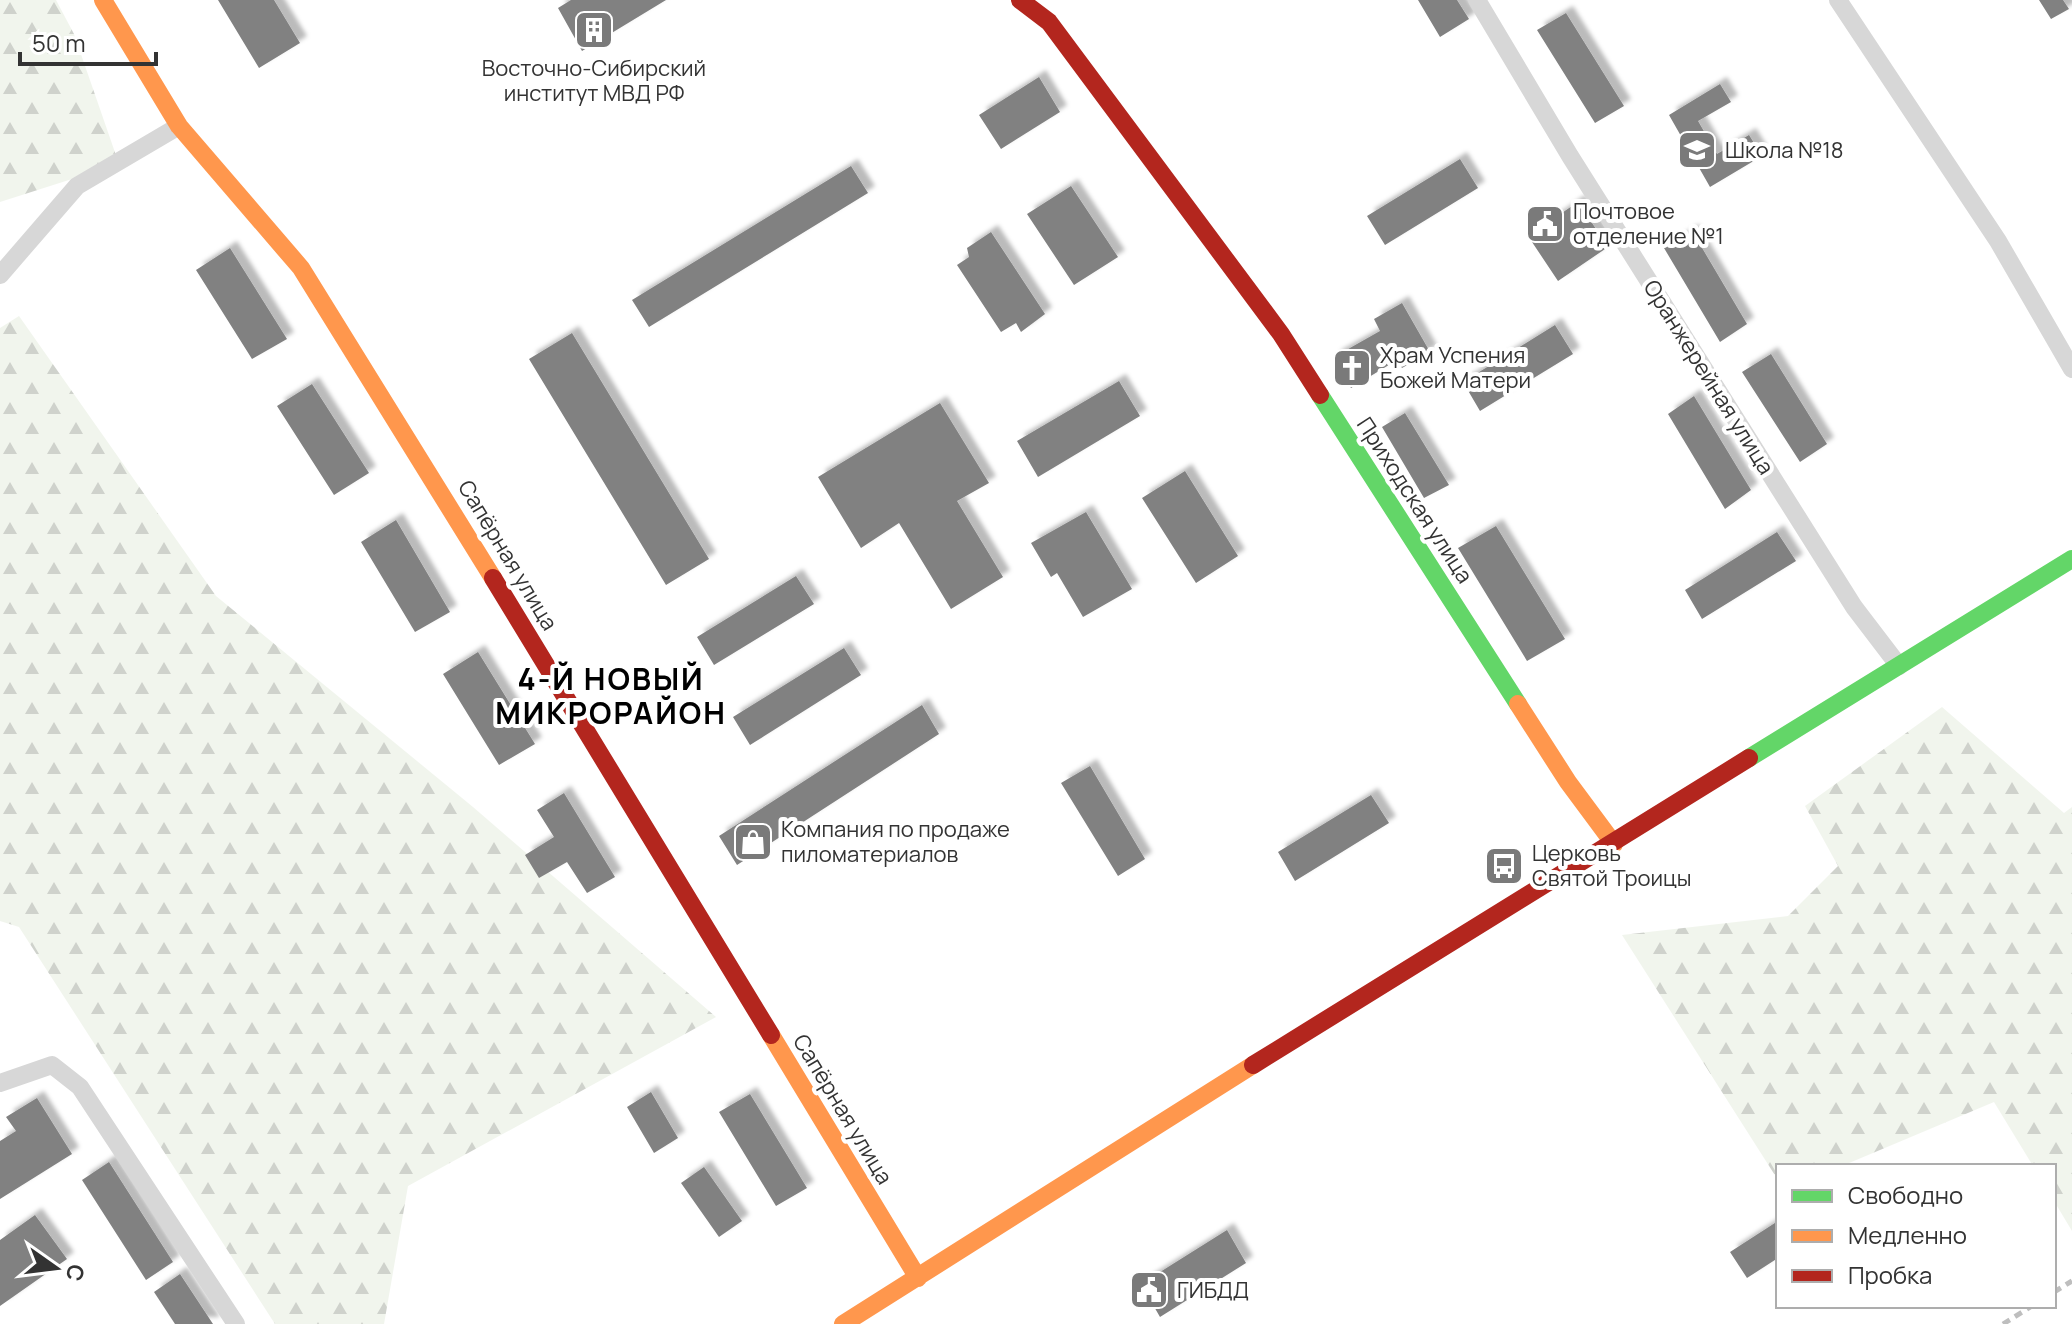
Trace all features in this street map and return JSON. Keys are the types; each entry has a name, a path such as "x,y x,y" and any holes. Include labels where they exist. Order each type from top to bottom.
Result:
{"street":[{"name":"Сапёрная улица","path":"103,0 179,126 301,268 426,467 918,1278"},
{"name":"Приходская улица","path":"1020,0 1049,22 1281,334 1568,782 1614,844"},
{"name":"Оранжерейная улица","path":"1477,0 1570,156 1846,594 1899,666"},
{"path":"1838,0 1998,241 2072,369"},
{"path":"0,275 77,186 179,126"},
{"path":"843,1324 1369,992 1614,844 2072,559"},
{"path":"0,1083 52,1065 80,1087 236,1324"}],"green space":[{"path":"0,0 56,0 74,34 119,164 0,202"},
{"path":"19,316 216,596 473,807 716,1017 408,1186 384,1324 275,1324 19,927 0,921 0,328"},
{"path":"1942,707 2064,813 2072,807 2072,1231 2056,1204 2056,1164 2032,1164 1994,1102 1847,1164 1776,1164 1776,1177 1622,935 1788,916 1838,866 1805,806"}],"building":[{"path":"218,0 274,0 300,43 259,68"},
{"name":"Восточно-Сибирский институт МВД РФ","path":"571,0 666,0 582,51 558,8"},
{"path":"1418,0 1457,0 1469,19 1440,37"},
{"path":"2039,0 2063,0 2069,9 2051,19"},
{"path":"1566,13 1624,106 1595,123 1537,30"},
{"path":"1039,77 1060,112 1001,149 979,115"},
{"path":"1720,84 1731,102 1698,121 1717,154 1749,135 1762,156 1710,187 1669,115"},
{"path":"1460,159 1478,188 1385,245 1367,216"},
{"path":"851,166 868,193 649,327 632,300"},
{"path":"1071,186 1118,257 1074,285 1027,214"},
{"path":"1578,202 1608,247 1558,281 1528,236"},
{"path":"1692,231 1747,324 1720,342 1664,248"},
{"path":"991,232 1045,314 1021,332 1016,323 1001,332 957,265 969,257 967,248"},
{"path":"230,248 287,339 252,359 196,270"},
{"path":"1402,303 1430,352 1402,368 1397,360 1351,388 1334,357 1380,331 1374,319"},
{"path":"1555,325 1573,354 1480,411 1463,382"},
{"path":"572,333 709,559 666,585 529,359"},
{"path":"1771,354 1827,444 1800,462 1742,372"},
{"path":"1119,381 1140,416 1038,477 1017,441"},
{"path":"312,384 369,473 334,495 277,406"},
{"path":"1694,396 1751,490 1725,509 1668,414"},
{"path":"940,403 989,483 957,501 1003,577 951,609 899,523 861,548 818,477"},
{"path":"1405,413 1449,485 1424,498 1382,427"},
{"path":"1185,471 1238,556 1196,583 1142,498"},
{"path":"1086,512 1132,589 1083,617 1057,573 1051,577 1031,543"},
{"path":"396,520 450,612 415,632 361,542"},
{"path":"1496,526 1565,639 1527,661 1458,548"},
{"path":"1777,532 1796,561 1702,619 1685,590"},
{"path":"796,576 814,604 714,665 697,637"},
{"path":"844,648 861,675 750,745 733,717"},
{"path":"478,652 535,744 499,765 443,674"},
{"path":"922,705 939,734 737,865 719,836"},
{"path":"1090,766 1145,859 1118,876 1061,783"},
{"path":"564,793 615,877 587,893 567,862 539,878 525,855 554,837 537,810"},
{"path":"1371,795 1389,823 1295,881 1278,852"},
{"path":"651,1092 678,1138 654,1153 627,1107"},
{"path":"750,1094 807,1188 776,1206 719,1112"},
{"path":"37,1098 72,1154 0,1199 0,1141 16,1131 6,1117"},
{"path":"109,1162 173,1262 146,1280 82,1180"},
{"path":"704,1167 742,1221 719,1237 681,1183"},
{"path":"35,1215 67,1259 0,1306 0,1240"},
{"path":"1776,1222 1776,1259 1747,1278 1730,1252"},
{"path":"1227,1230 1246,1263 1160,1317 1141,1284"},
{"path":"180,1274 213,1324 175,1324 154,1292"}],"railway":[{"path":"2056,1291 2072,1281"},
{"path":"2003,1324 2029,1308"}],"traffic: fast":[{"path":"1320,395 1518,704"},
{"path":"1749,758 2072,559"}],"traffic: slow":[{"path":"103,0 179,126 301,268 493,578"},
{"path":"1518,704 1568,782 1614,844"},
{"path":"771,1035 918,1278"},
{"path":"843,1324 1253,1065"}],"traffic: jam":[{"path":"1020,0 1049,22 1281,334 1320,395"},
{"path":"493,578 771,1035"},
{"path":"1253,1065 1749,758"}],"place":[{"name":"Восточно-Сибирский институт МВД РФ","path":"594,30"},
{"name":"Школа №18","path":"1697,150"},
{"name":"Почтовое отделение №1","path":"1545,224"},
{"name":"Храм Успения Божей Матери","path":"1352,368"},
{"name":"Компания по продаже пиломатериалов","path":"753,842"},
{"name":"Церковь Святой Троицы","path":"1504,866"},
{"name":"ГИБДД","path":"1149,1290"}],"district":[{"name":"4-Й НОВЫЙ МИКРОРАЙОН","path":"611,695"}]}
